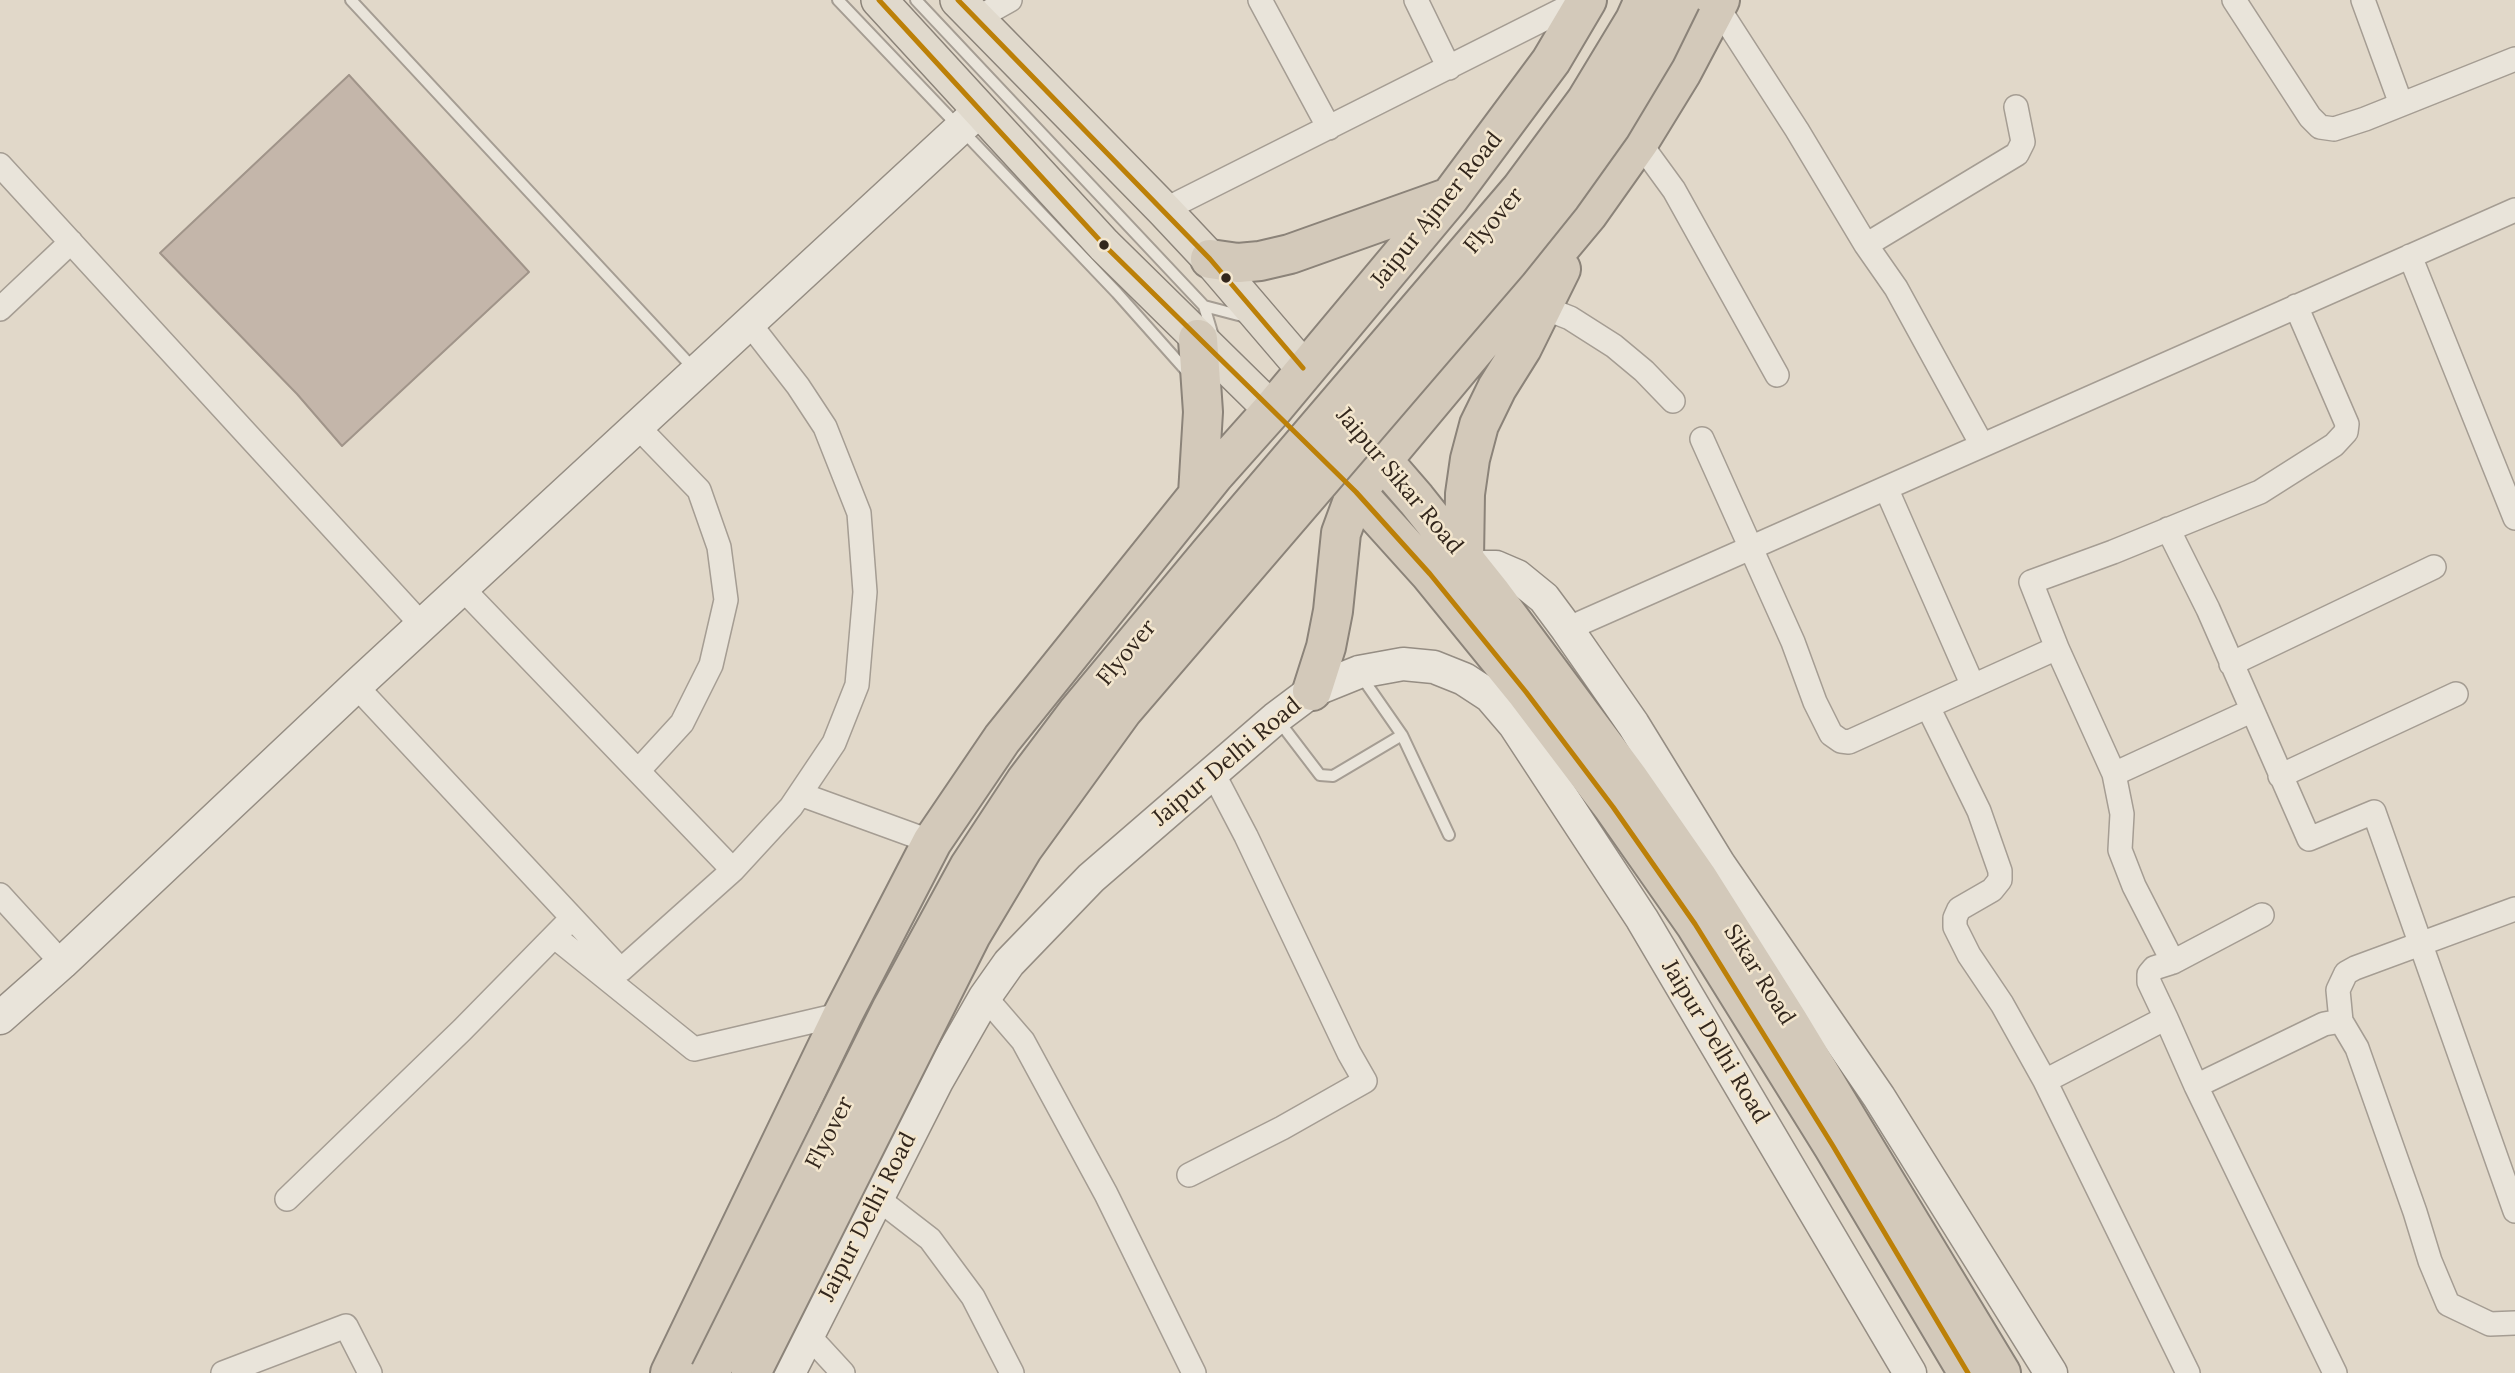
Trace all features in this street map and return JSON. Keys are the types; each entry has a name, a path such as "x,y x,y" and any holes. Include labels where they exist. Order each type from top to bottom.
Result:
{"highway":[{"name":"Jaipur Ajmer Road","path":"670,1373 843,1014 932,842 1002,739 1198,494 1450,197 1551,61 1585,0"},
{"name":"Flyover","path":"710,1373 899,996 969,867 1025,782 1077,713 1210,552 1521,189 1586,101 1635,20 1644,0"},
{"path":"1311,691 1326,647 1333,611 1341,533 1356,492 1588,214 1639,142 1682,72 1706,2"},
{"name":"Flyover","path":"751,1373 971,935 1023,848 1123,710 1499,272 1561,196 1611,126 1656,51 1706,2"},
{"path":"1210,259 1238,263 1290,254 1450,197"},
{"path":"1475,573 1465,494 1479,425 1497,387 1522,348 1588,214"},
{"path":"1198,494 1206,348"},
{"name":"Jaipur Sikar Road","path":"1305,370 1475,573"},
{"path":"1272,410 1356,492 1430,574 1526,692 1613,807 1695,924 1833,1146 1968,1373"},
{"name":"Sikar Road","path":"1475,573 1629,779 1697,877 1816,1067 2001,1373"}],"main road":[{"path":"879,0 970,119 1104,245 1272,410"},
{"path":"967,10 1164,210 1210,259 1305,370"},
{"path":"0,1018 970,119"},
{"path":"1475,573 1496,567 1517,576 1544,597 1633,724 1719,864 1879,1097 2051,1373"},
{"name":"Jaipur Delhi Road","path":"789,1373 937,1081 985,997 1009,963 1091,878 1311,691 1359,672 1403,664 1434,667 1464,679 1490,696 1514,724 1642,919 1910,1373"}],"street":[{"path":"967,10 1010,0"},
{"path":"1260,0 1329,128"},
{"path":"1416,0 1449,68"},
{"path":"1164,210 1585,0"},
{"path":"2234,0 2309,117 2320,127 2334,129 2365,119 2515,59"},
{"path":"2363,0 2401,104"},
{"path":"1706,2 1797,130 1866,245 1896,288 1982,445"},
{"path":"1866,245 2017,154 2023,142 2023,134 2016,107"},
{"path":"1639,142 1674,190 1777,375"},
{"path":"0,165 422,625"},
{"path":"1567,629 2515,210"},
{"path":"0,309 71,242"},
{"path":"2410,256 2512,504"},
{"path":"2172,962 2134,886 2120,850 2122,814 2114,774 2057,648 2031,582 2260,492 2334,445 2346,432 2347,424 2296,306"},
{"path":"1542,307 1570,318 1614,346 1644,371 1673,401"},
{"path":"356,686 621,970 733,870 791,807 834,743 857,685 865,592 859,513 825,427 749,323"},
{"path":"637,426 699,491 719,547 726,600 711,665 682,723 638,771"},
{"path":"1702,439 1793,642 1815,702 1831,734 1841,741 1849,742 2057,648"},
{"path":"1886,488 1973,686"},
{"path":"2168,529 2208,610 2309,839 2374,812 2515,1210"},
{"path":"2231,664 2434,567"},
{"path":"462,588 733,870"},
{"path":"2280,776 2456,694"},
{"path":"1928,706 1979,811 2000,871 2000,880 1992,890 1959,909 1955,927 1969,955 2003,1004 2046,1081 2188,1373"},
{"path":"2114,774 2252,710"},
{"path":"1189,1175 1282,1128 1365,1081 1213,773"},
{"path":"800,794 932,842"},
{"path":"0,895 62,963"},
{"path":"2515,909 2355,968 2346,974 2338,990 2341,1021 2357,1048 2430,1261 2448,1304 2490,1324 2515,1323"},
{"path":"2262,915 2172,962 2154,968 2149,974 2149,982 2196,1086 2335,1373"},
{"path":"287,1199 572,918"},
{"path":"555,937 694,1049 843,1014"},
{"path":"985,997 1023,1041 1105,1194 1194,1373"},
{"path":"2046,1081 2166,1018"},
{"path":"2196,1086 2324,1024 2341,1021"},
{"path":"877,1198 930,1239 974,1297 1012,1373"},
{"path":"223,1373 346,1326 370,1373"},
{"path":"808,1335 843,1373"}],"lane":[{"path":"351,0 696,372"},
{"path":"838,0 970,119 1117,293 1206,348"},
{"path":"916,0 1206,348"},
{"path":"1206,348 1262,321"},
{"path":"1359,672 1402,735 1449,835"},
{"path":"1276,718 1320,775 1333,776 1402,735"}],"building":[{"path":"349,75 529,272 342,446 297,394 160,253"}],"transit line":[{"path":"879,0 1104,245 1356,492 1430,574 1526,692 1613,807 1695,924 1833,1146 1968,1373"},
{"path":"958,0 1210,259 1303,368"}]}
